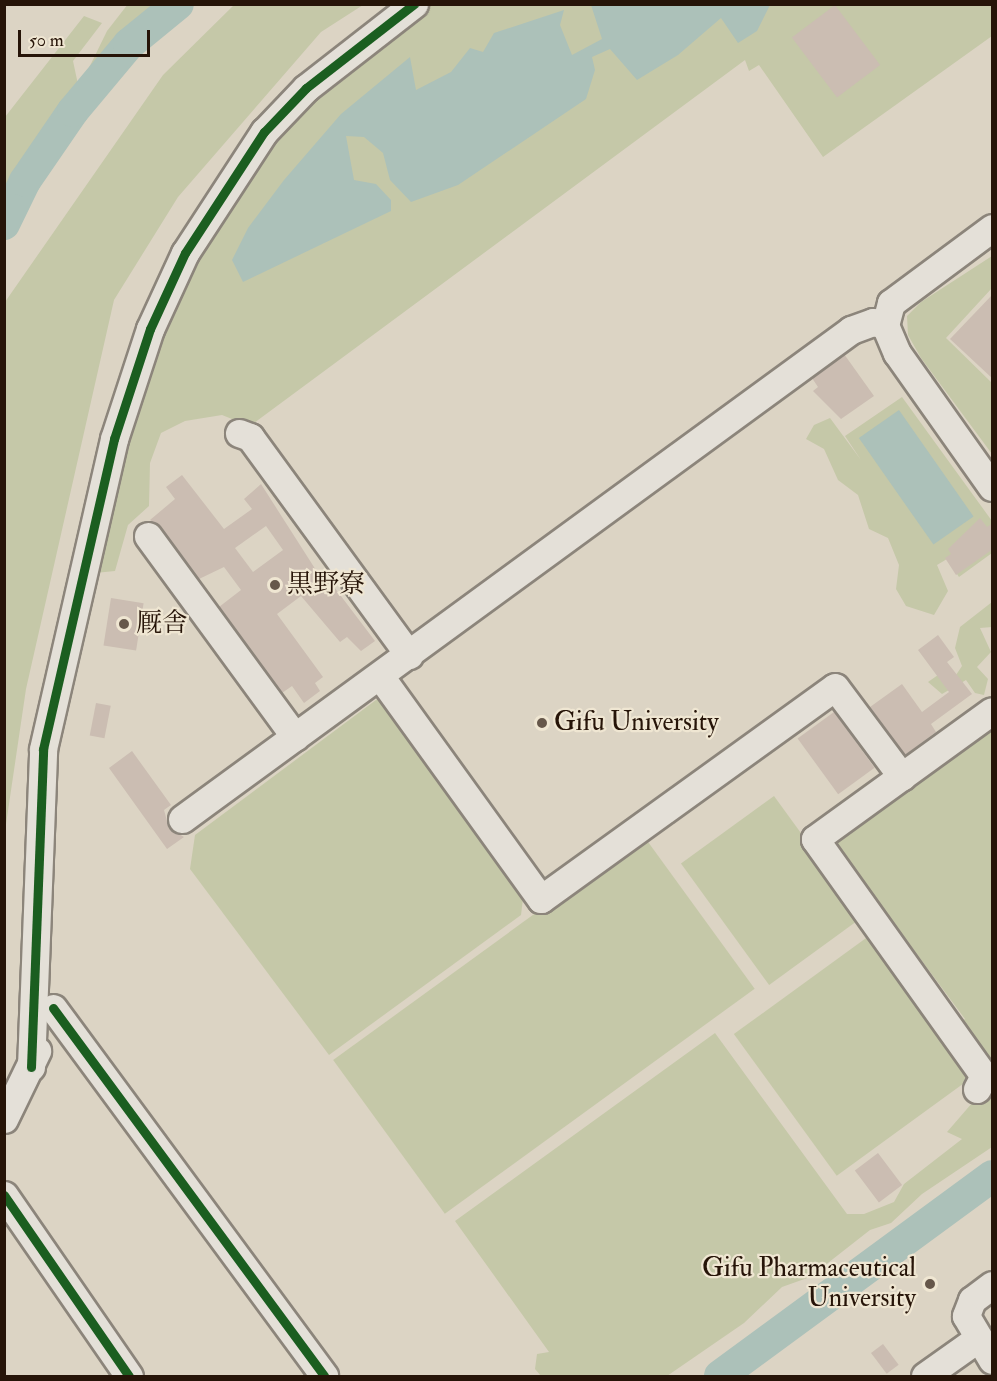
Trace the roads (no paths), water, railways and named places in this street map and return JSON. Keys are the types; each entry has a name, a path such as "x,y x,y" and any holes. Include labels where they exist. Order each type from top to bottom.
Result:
{"street":[{"path":"31,1067 43,749 114,439 150,329 185,253 264,132 306,88 414,4"},
{"path":"993,228 891,303 885,325 897,353 993,487"},
{"path":"182,819 851,330 873,322 885,325"},
{"path":"238,433 250,436 409,655"},
{"path":"148,536 295,737"},
{"path":"380,676 541,899 835,687 902,777"},
{"path":"977,1089 984,1076 815,839 993,711"},
{"path":"4,1119 31,1067 53,1008 324,1377"},
{"path":"4,1195 129,1377"},
{"path":"925,1377 985,1349 966,1316 972,1300 993,1285"}],"waterway":[{"path":"4,224 25,181 73,111 129,44 178,4"},
{"path":"720,1376 992,1176"}],"place":[{"name":"黒野寮","path":"275,585"},
{"name":"厩舎","path":"124,624"},
{"name":"Gifu University","path":"542,723"},
{"name":"Gifu Pharmaceutical University","path":"930,1284"}]}
